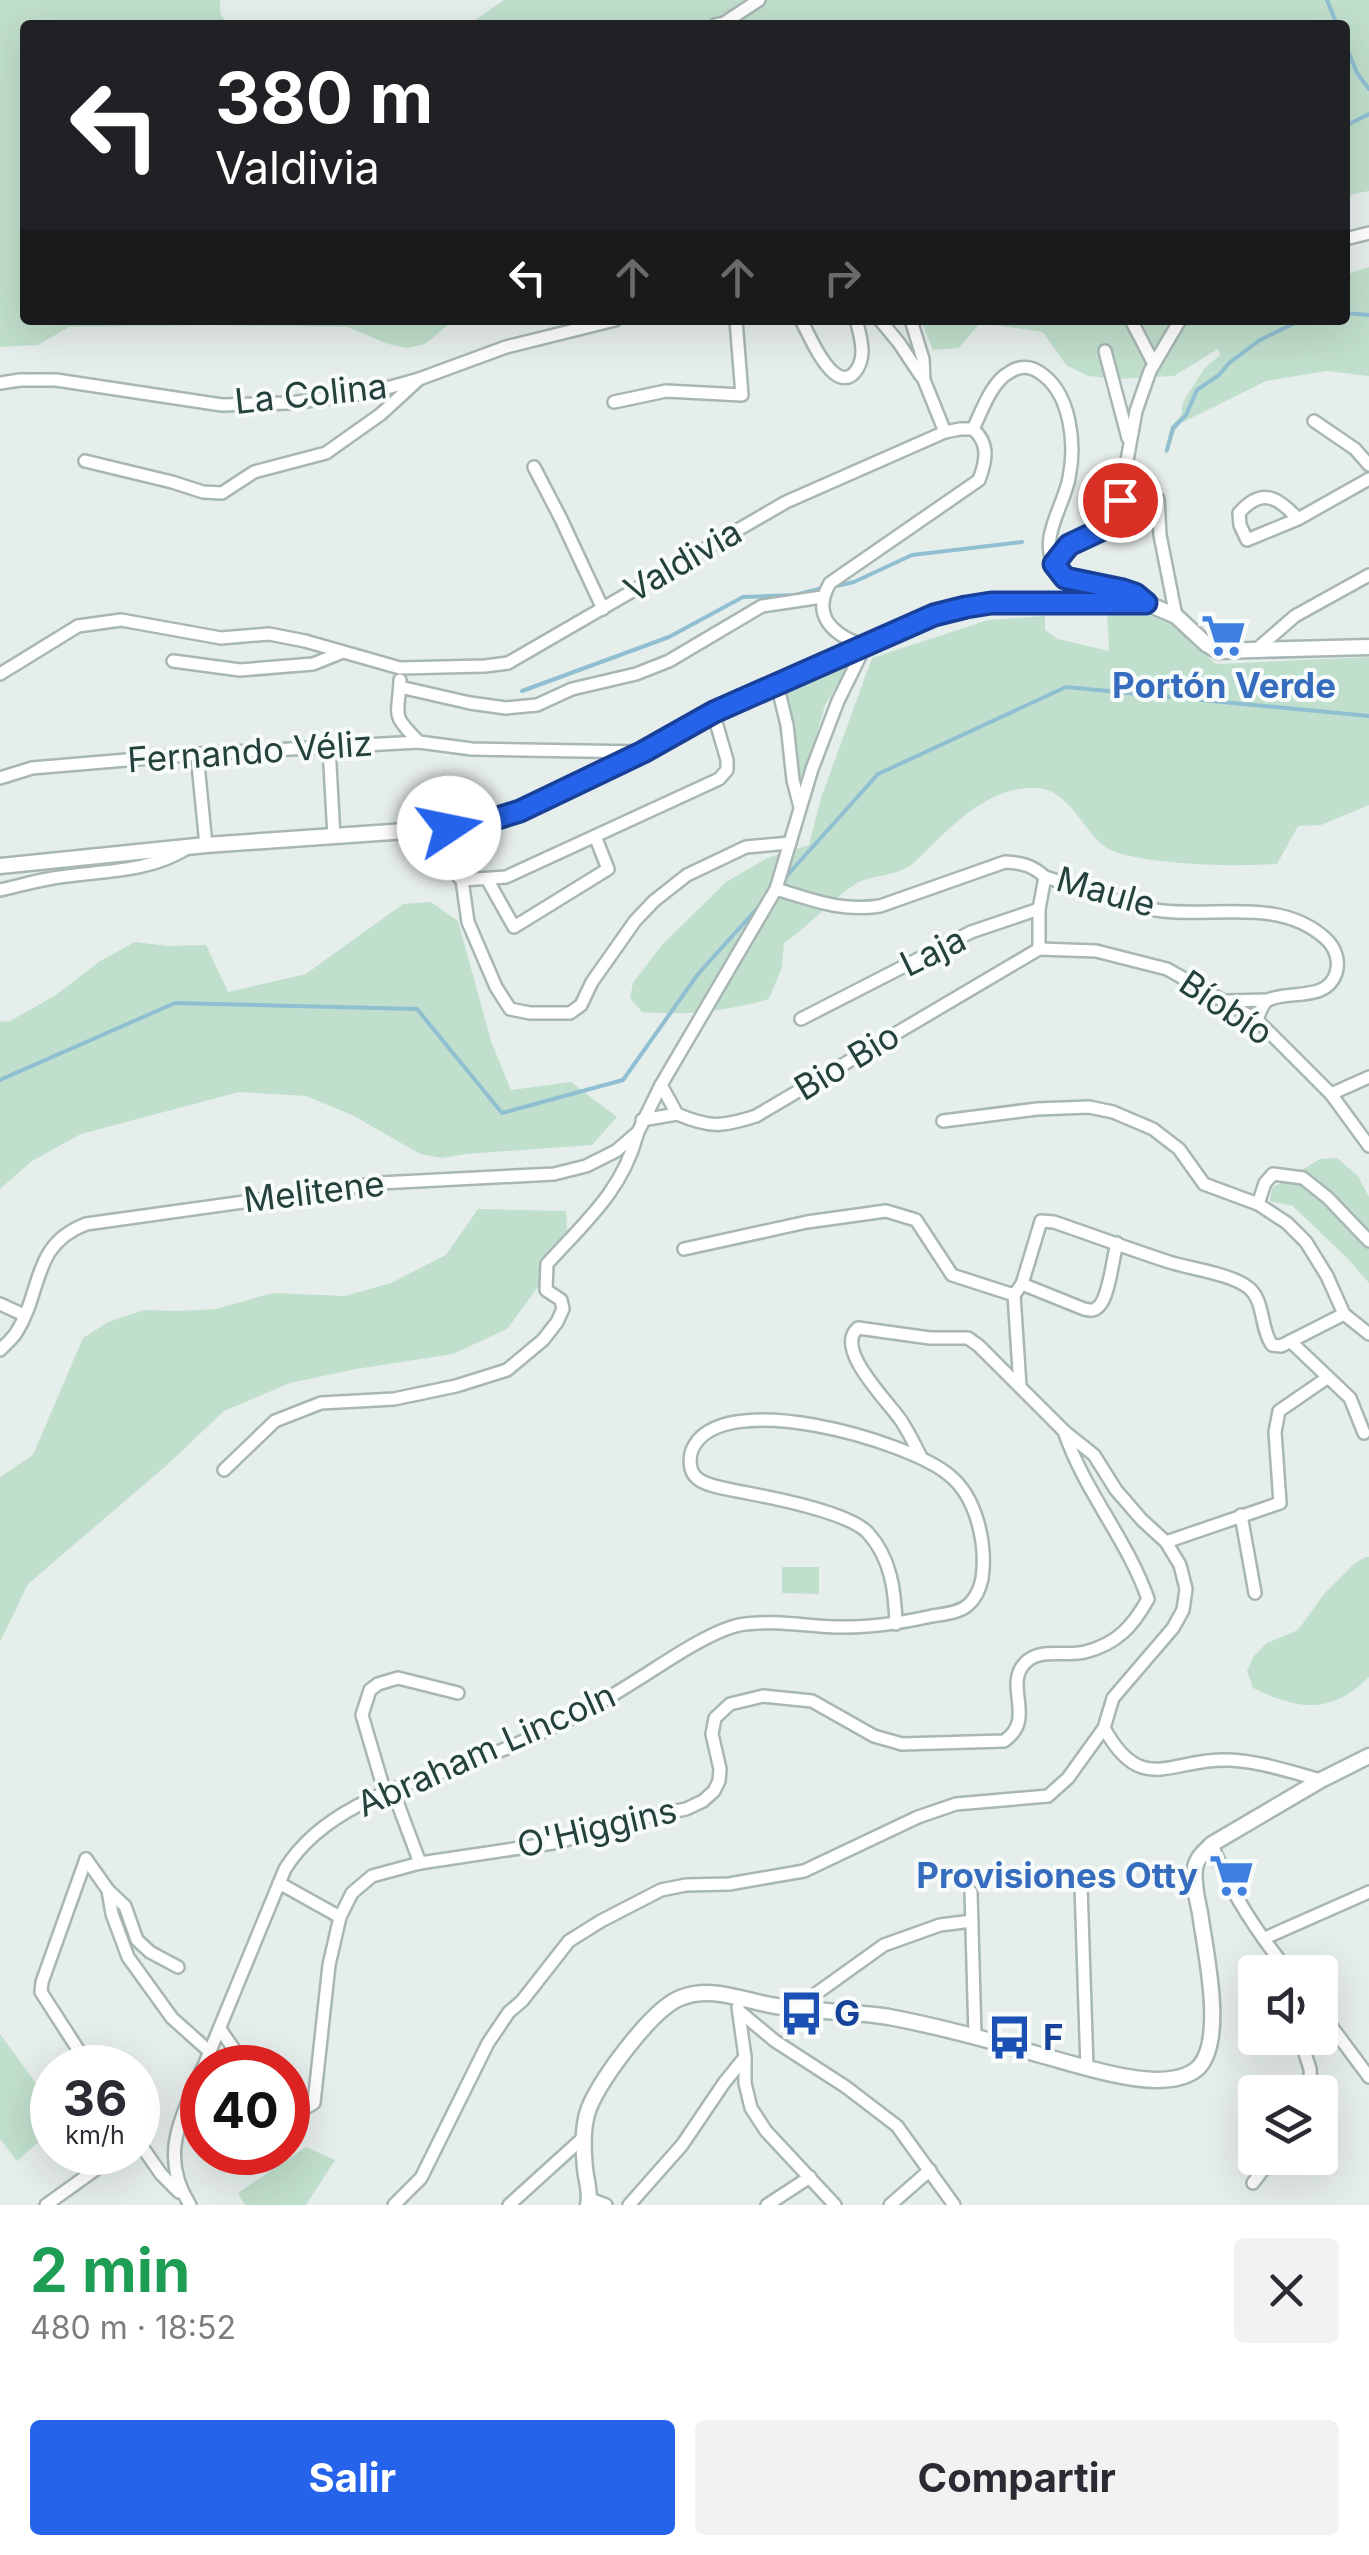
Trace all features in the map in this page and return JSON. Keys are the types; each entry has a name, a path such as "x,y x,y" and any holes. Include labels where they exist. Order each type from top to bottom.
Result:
{"street":[{"path":"729,20 759,0"},
{"name":"La Colina","path":"0,383 56,380 222,404 289,403 355,395 419,380 506,347 596,325"},
{"path":"614,402 666,390 742,395 736,325"},
{"path":"803,325 832,371 849,378 856,373 862,356 857,325"},
{"path":"884,325 924,380 946,432"},
{"path":"913,325 923,359 924,380"},
{"path":"1134,325 1154,364"},
{"path":"1054,564 1069,545 1109,524 1120,500 1136,411 1154,364 1177,325"},
{"path":"1105,351 1130,447"},
{"path":"865,646 844,639 833,630 824,614 822,596 830,583 978,480 986,449 982,438 972,429 998,381 1011,370 1028,367 1054,386 1066,412 1072,453 1070,476 1049,535 1049,551 1065,578 1135,594 1176,616 1218,652 1369,647"},
{"path":"86,460 203,492 222,493 254,472 326,453 381,414 419,380"},
{"path":"1314,420 1355,449 1369,465"},
{"name":"Valdivia","path":"0,674 78,626 121,620 222,638 270,634 400,668 508,663 786,502 946,432 972,429"},
{"path":"534,467 602,608"},
{"path":"1298,519 1283,502 1272,497 1261,498 1238,513 1247,540 1298,519 1369,479"},
{"path":"1158,499 1160,534 1176,616"},
{"path":"1257,650 1295,616 1369,574"},
{"path":"400,687 506,708 538,705 572,689 636,674 669,661 762,606 822,596"},
{"path":"0,866 467,826 502,818 643,752 714,712 934,615 991,603 1146,603"},
{"name":"Melitene","path":"0,1350 16,1334 49,1251 66,1234 86,1224 380,1183 554,1174 602,1160 640,1126 776,890 812,769 838,700 865,646"},
{"path":"172,661 240,670 312,664 343,652"},
{"name":"Fernando Véliz","path":"400,668 396,709 401,724 419,742"},
{"path":"778,684 800,807"},
{"path":"462,880 506,877 718,779 727,770 727,760 714,712"},
{"path":"419,742 472,749 643,752"},
{"name":"Fernando Véliz","path":"0,778 32,768 419,742"},
{"path":"329,747 334,837"},
{"path":"197,754 206,846"},
{"path":"430,829 439,856 462,880 468,922 496,987 510,1009 530,1012 570,1013 581,1005 592,982 635,920 687,875 746,847 790,843"},
{"path":"487,878 514,927 608,868 595,836"},
{"path":"0,890 54,878 140,868 163,862 189,847"},
{"name":"Maule","path":"776,890 839,908 861,909 880,906 1006,862 1022,863 1045,877 1142,907 1164,911 1262,912 1310,925 1332,944 1337,956 1336,972 1330,984 1318,991 1268,1000 1224,1001"},
{"path":"1039,949 1039,910 1045,877"},
{"name":"Laja","path":"800,1019 972,932 1039,910"},
{"name":"Bíobío","path":"1039,949 1096,951 1167,970 1257,1020 1331,1094 1369,1146"},
{"name":"Bio Bio","path":"676,1114 703,1125 718,1126 756,1116 1039,949"},
{"path":"1257,1020 1268,1000"},
{"path":"830,1004 836,1017"},
{"path":"1331,1094 1369,1077"},
{"path":"224,1470 275,1421 320,1403 394,1399 456,1386 507,1370 543,1340 563,1309 561,1300 546,1290 548,1264 614,1191 640,1126 676,1114 661,1084"},
{"path":"943,1121 1089,1107 1113,1112 1153,1129 1179,1149 1204,1184 1258,1204 1287,1222 1306,1242 1344,1314 1369,1334"},
{"path":"1258,1204 1264,1183 1273,1174 1303,1178 1369,1241"},
{"path":"684,1249 807,1222 886,1212 916,1220 952,1275 1092,1310 1098,1308 1104,1297 1116,1243"},
{"path":"1020,1386 1018,1290 1041,1221 1248,1287 1258,1298 1266,1337 1272,1345 1280,1346 1344,1314"},
{"path":"0,1304 24,1315"},
{"path":"394,2205 421,2178 488,2044 569,1941 660,1890 729,1884 804,1871 918,1817 956,1804 1048,1796 1068,1778 1104,1728 1113,1698 1173,1628 1183,1610 1186,1589 1180,1565 1166,1542 1116,1490 1094,1455 968,1338 930,1338 858,1328 850,1338 860,1366 900,1419 921,1458"},
{"path":"1290,1340 1350,1398 1364,1433"},
{"path":"1166,1542 1280,1503 1275,1432 1279,1411 1328,1378"},
{"path":"896,1624 895,1590 883,1554 866,1530 811,1508 697,1479 690,1468 692,1451 704,1433 720,1424 747,1420 796,1422 891,1444 921,1458"},
{"name":"O'Higgins","path":"310,2105 314,2103 329,1965 340,1917 346,1900 364,1881 380,1872 560,1842 702,1801 719,1782 712,1734 715,1718 730,1704 764,1696 812,1700 874,1736 902,1744 1004,1741 1014,1734 1020,1722 1016,1683 1021,1666 1045,1654 1083,1653 1124,1634 1148,1598 1140,1576 1074,1459 1064,1431"},
{"name":"Abraham Lincoln","path":"213,2045 293,1856 333,1820 389,1792 518,1744 595,1706 687,1648 741,1624 896,1624 959,1611 970,1604 982,1582 982,1546 975,1514 950,1475 921,1458"},
{"path":"1240,1515 1255,1593"},
{"path":"420,1863 389,1792 362,1714 370,1690 398,1678 458,1693"},
{"path":"1104,1728 1116,1750 1139,1767 1165,1770 1200,1761 1228,1760 1322,1780"},
{"path":"738,2004 853,2012 975,2036 1087,2068 1153,2080 1178,2078 1197,2070 1210,2050 1212,2016 1195,1868 1199,1857 1212,1844 1369,1756"},
{"path":"1212,1844 1230,1886 1275,1955"},
{"path":"75,2045 41,1992 86,1859 108,1890 126,1906 137,1940 178,1967"},
{"path":"279,1883 340,1917"},
{"path":"1080,1886 1087,2068"},
{"path":"108,1890 112,1914 128,1957 172,2018 202,2045"},
{"path":"971,1892 975,2036"},
{"path":"1265,1938 1369,1892"},
{"path":"796,2008 884,1945 940,1925 972,1921"},
{"path":"606,2205 589,2202 584,2137 589,2108 602,2083 658,2011 677,1999 718,1992 738,2004 775,2041 897,2126 954,2205"},
{"path":"738,2004 751,2108 766,2131 835,2205"},
{"path":"220,2029 231,2045"},
{"path":"1338,2036 1369,2078"},
{"path":"629,2205 682,2145 745,2058"},
{"name":"Abraham Lincoln","path":"180,2122 174,2157 187,2200"},
{"path":"509,2205 584,2137"},
{"path":"890,2205 930,2170"},
{"path":"160,2173 187,2200"},
{"path":"46,2205 88,2175"},
{"path":"1252,2184 1259,2175"},
{"path":"766,2205 810,2176"}],"green space":[{"path":"0,0 220,0 225,20 20,20 20,325 212,325 69,327 38,345 0,347"},
{"path":"504,0 1369,0 1369,191 1350,197 1350,20 475,20"},
{"path":"1369,267 1369,376 1327,371 1266,381 1181,423 1167,454 1164,453 1171,426 1181,416 1183,402 1204,369 1220,355 1218,349 1174,376 1088,376 1066,365 1043,332 994,325 1350,325 1350,273"},
{"path":"212,325 448,325 425,344 407,348 348,327"},
{"path":"923,325 978,325 959,348 933,350"},
{"path":"1107,612 1146,614 1173,625 1216,664 1369,657 1369,805 1321,825 1298,826 1277,864 1216,865 1145,859 1111,850 1060,797 1037,788 1007,792 967,813 911,865 854,885 784,943 782,967 769,999 722,1009 674,1013 642,1012 630,998 633,983 661,946 726,882 767,858 809,845 821,798 872,658 988,620 1045,616 1045,630 1058,639 1109,651"},
{"path":"852,661 825,705 802,786 784,688"},
{"path":"431,902 458,921 491,1041 511,1090 571,1082 617,1117 592,1145 442,1158 420,1154 354,1116 306,1096 239,1092 81,1134 32,1161 0,1189 0,1022 10,1021 56,995 100,961 135,942 206,945 228,992 306,974 403,904"},
{"path":"1337,1158 1358,1176 1369,1197 1369,1283 1293,1206 1270,1201 1272,1188 1320,1159"},
{"path":"478,1209 566,1211 568,1246 507,1329 453,1354 290,1383 224,1411 28,1584 0,1642 0,1477 33,1455 83,1338 108,1322 144,1310 216,1309 273,1293 345,1296 391,1283 446,1255"},
{"path":"1366,1557 1369,1677 1341,1698 1314,1705 1285,1701 1253,1688 1247,1671 1254,1656 1267,1643 1298,1630 1325,1593"},
{"path":"782,1567 819,1567 819,1594 782,1593"},
{"path":"0,2034 30,2075 30,2149 17,2161 0,2139"},
{"path":"310,2149 335,2160 306,2205 245,2205 238,2193 265,2175 310,2175"}],"waterway":[{"path":"1327,0 1335,20"},
{"path":"1350,56 1369,89"},
{"path":"1350,124 1369,114"},
{"path":"1350,313 1369,315"},
{"path":"1167,450 1173,428 1186,415 1197,390 1260,340 1291,325"},
{"path":"836,586 854,582 912,555 1022,542"},
{"path":"522,691 669,637 743,597 795,595 819,589"},
{"path":"783,880 878,774 1066,687 1369,716"},
{"path":"0,1080 175,1003 417,1009 502,1113 623,1080 698,974 763,902"}],"place":[{"name":"Portón Verde","path":"1224,636"},
{"name":"Provisiones Otty","path":"1231,1876"},
{"name":"G","path":"801,2014"},
{"name":"F","path":"1010,2038"}],"route":[{"path":"449,828 520,811 643,752 714,712 934,615 991,603 1146,603 1123,590 1065,578 1054,564 1069,545 1109,524 1120,500"}]}
